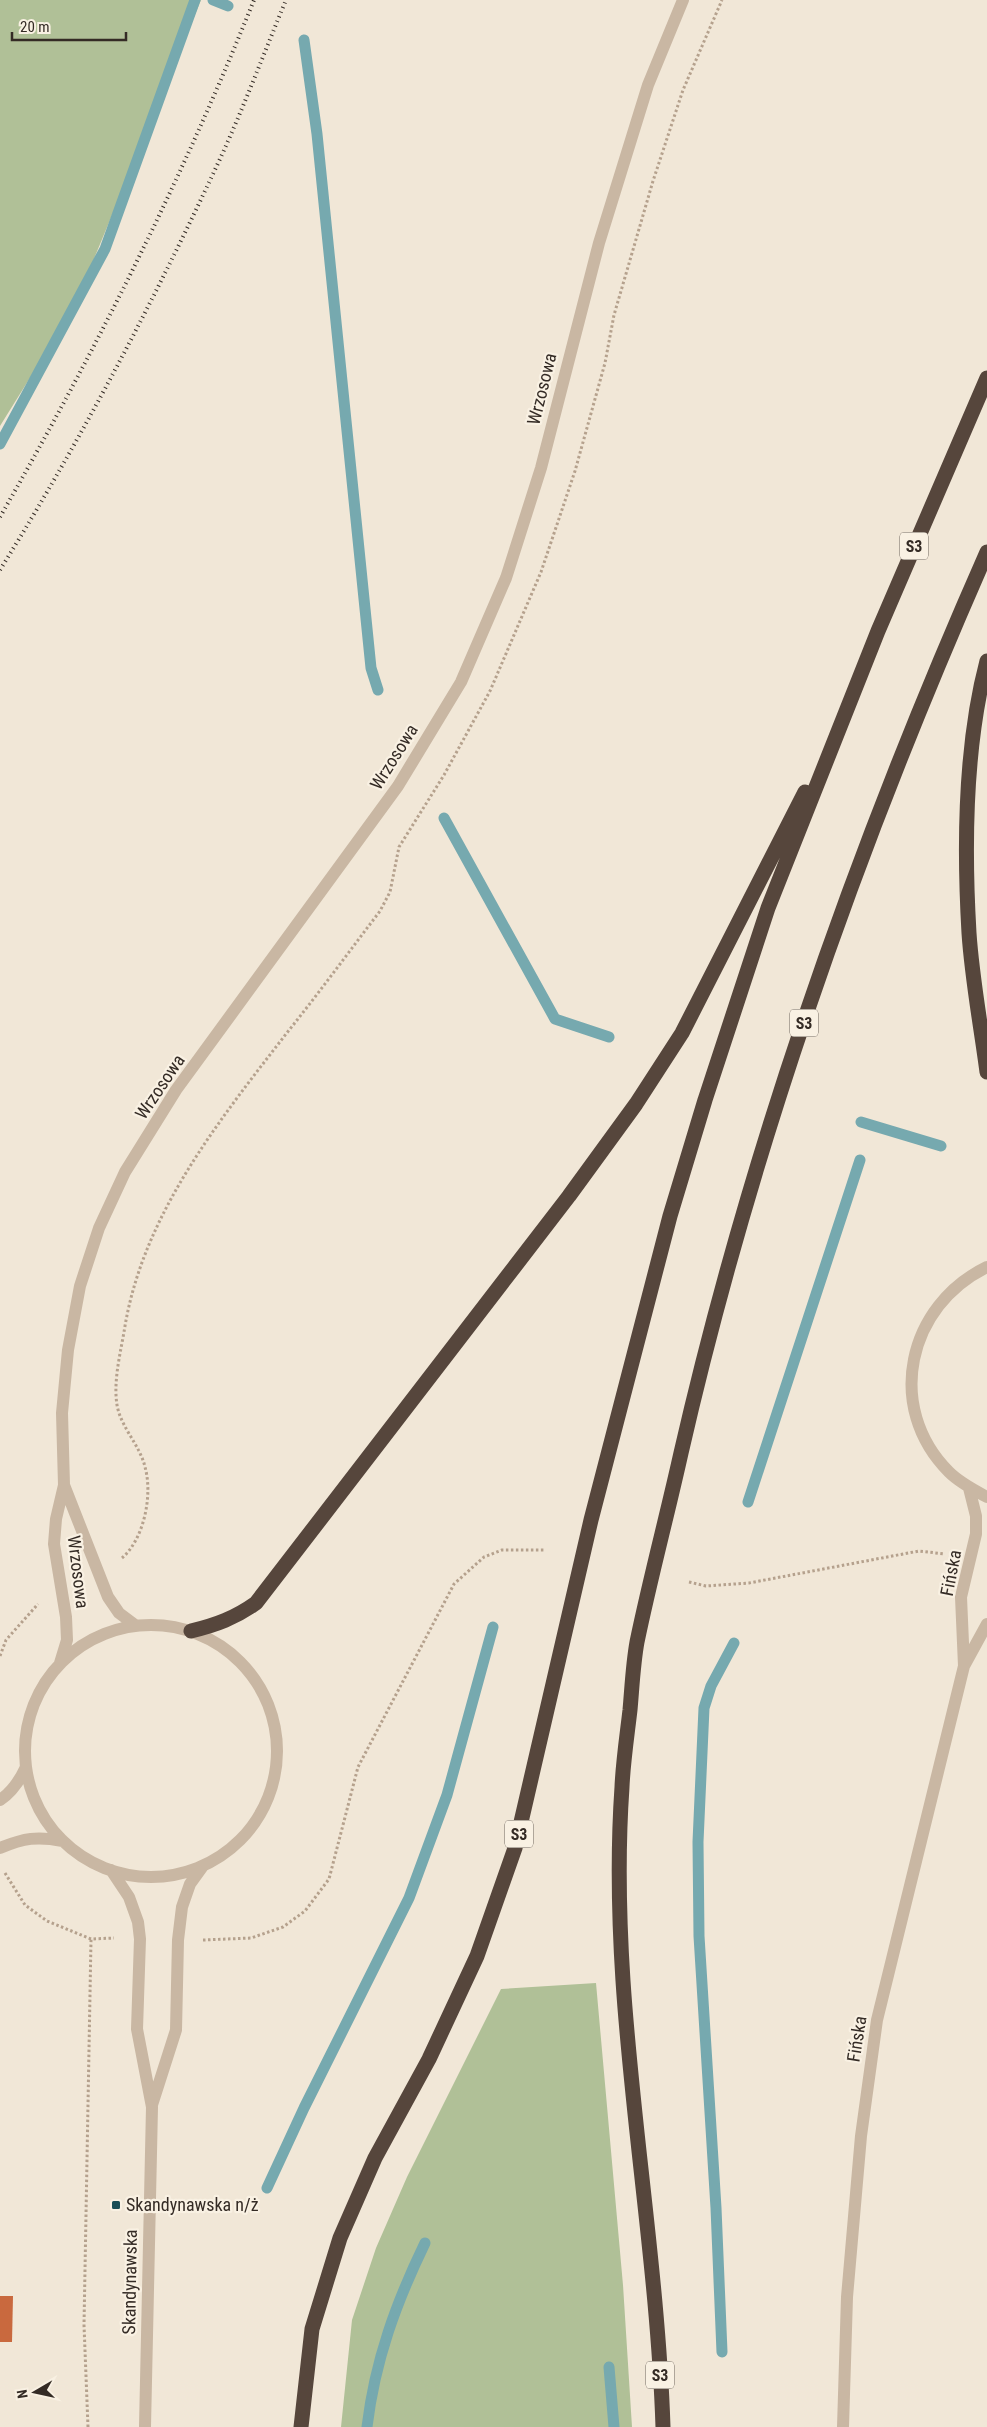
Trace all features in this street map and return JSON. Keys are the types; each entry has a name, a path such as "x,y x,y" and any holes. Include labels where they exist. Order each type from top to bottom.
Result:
{"highway":[{"name":"S3","path":"301,2427 312,2329 340,2238 375,2158 428,2059 477,1956 516,1848 591,1520 670,1216 705,1100 768,908 878,631 987,378"},
{"name":"S3","path":"664,2427 656,2324 626,2026 619,1910 621,1789 636,1647 705,1348 768,1126 849,892 948,640 987,552"},
{"path":"987,661 972,746 967,830 969,934 987,1072"},
{"path":"191,1631 217,1625 238,1616 256,1603 569,1196 636,1104 682,1033 844,715"}],"street":[{"name":"Wrzosowa","path":"60,1663 67,1640 66,1616 54,1544 56,1519 64,1485 62,1413 68,1350 80,1286 99,1228 125,1172 176,1090 398,786 461,682 506,578 541,468 599,243 648,85 683,0"},
{"path":"987,1267 971,1274 951,1290 935,1309 922,1331 914,1355 911,1380 914,1406 921,1430 933,1452 949,1472 969,1488 987,1497"},
{"name":"Wrzosowa","path":"64,1485 108,1597 119,1613 134,1625"},
{"name":"Fińska","path":"964,1666 961,1597 976,1534 969,1488"},
{"name":"Fińska","path":"843,2427 847,2297 860,2136 878,2020 964,1666 987,1624"},
{"path":"134,1625 163,1625 191,1631 216,1642 238,1660 257,1682 269,1707 276,1734 277,1763 271,1790 259,1816 242,1838 220,1856 203,1866 185,1873 167,1876 138,1876 111,1870 85,1858 63,1841 45,1820 32,1794 26,1767 25,1738 31,1711 43,1685 60,1663 82,1645 107,1632 134,1625"},
{"path":"0,1800 6,1796 20,1779 26,1767"},
{"path":"0,1848 24,1838 45,1838 63,1841"},
{"name":"Skandynawska","path":"152,2107 176,2030 178,1940 182,1906 190,1884 203,1866"},
{"name":"Skandynawska","path":"111,1870 129,1897 138,1922 140,1939 137,2029 152,2107 145,2427"}],"path":[{"path":"178,1940 251,1938 283,1927 305,1911 329,1879 358,1767 454,1584 484,1557 502,1550 544,1550"},
{"path":"689,1582 706,1586 748,1583 919,1551 936,1551 970,1560"},
{"path":"2,1869 25,1905 47,1921 91,1939 140,1939"},
{"path":"88,2427 84,2315 91,1939"}],"green space":[{"path":"0,0 201,0 74,307 0,426"},
{"path":"596,1983 623,2285 632,2427 341,2427 352,2320 376,2248 407,2177 501,1989"}],"building":[{"path":"0,2296 13,2296 12,2342 0,2342"}],"waterway":[{"path":"0,444 105,249 195,0"},
{"path":"213,0 228,6"},
{"path":"304,40 317,134 371,668 378,690"},
{"path":"444,818 555,1019 609,1037"},
{"path":"861,1122 941,1146"},
{"path":"748,1502 860,1160"},
{"path":"267,2188 304,2108 409,1898 447,1795 493,1627"},
{"path":"722,2352 716,2208 699,1936 698,1842 704,1708 711,1686 734,1643"},
{"path":"367,2427 375,2378 388,2332 425,2243"},
{"path":"609,2367 614,2427"}],"railway":[{"path":"0,517 70,391 136,263 197,133 254,0"},
{"path":"0,570 58,474 164,275 223,153 286,0"}],"place":[{"name":"Skandynawska n/ż","path":"116,2205"}]}
